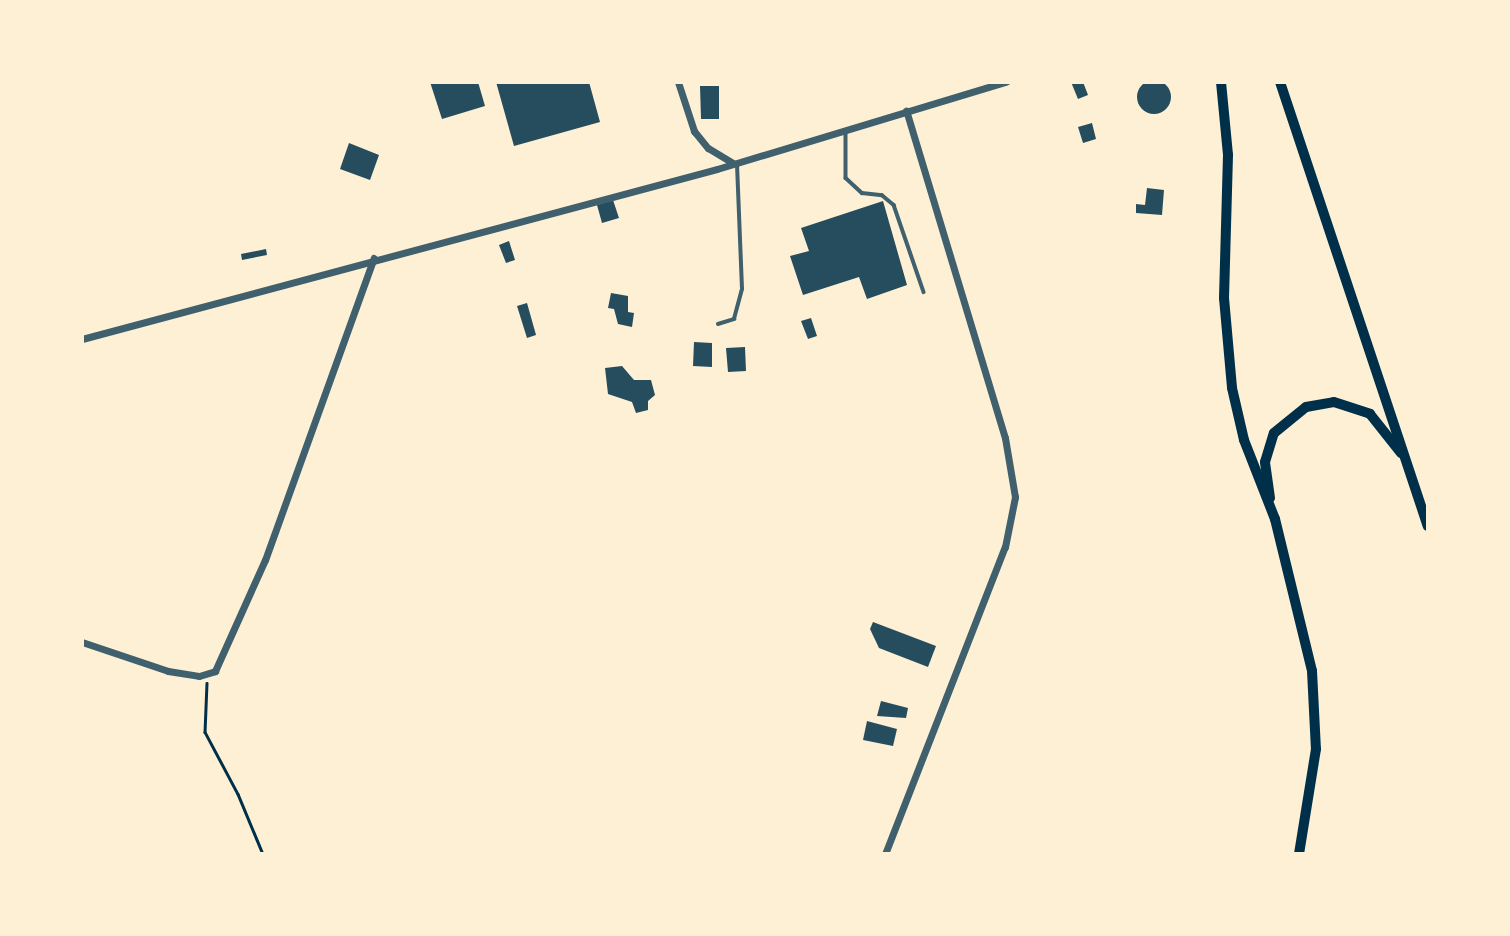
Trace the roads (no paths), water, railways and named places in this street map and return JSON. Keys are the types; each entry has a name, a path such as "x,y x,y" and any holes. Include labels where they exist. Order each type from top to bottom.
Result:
{"highway":[{"path":"1222,82 1228,155 1224,298 1228,360 1244,440 1275,519"},
{"path":"1280,82 1428,526"},
{"path":"1299,854 1315,770 1315,707 1304,624 1275,519 1266,471 1269,446 1284,421 1306,407 1334,402 1370,414 1407,461"}],"street":[{"path":"678,82 694,131 708,148 735,162"},
{"path":"82,339 735,162 1006,82"},
{"path":"885,854 1005,547 1015,497 1005,438 906,111"},
{"path":"82,642 136,662 199,676 210,675 217,667 265,560 374,258"}],"lane":[{"path":"846,129 846,178 862,193 882,195 894,205 924,292"},
{"path":"718,324 734,319 742,289 735,162"}]}
